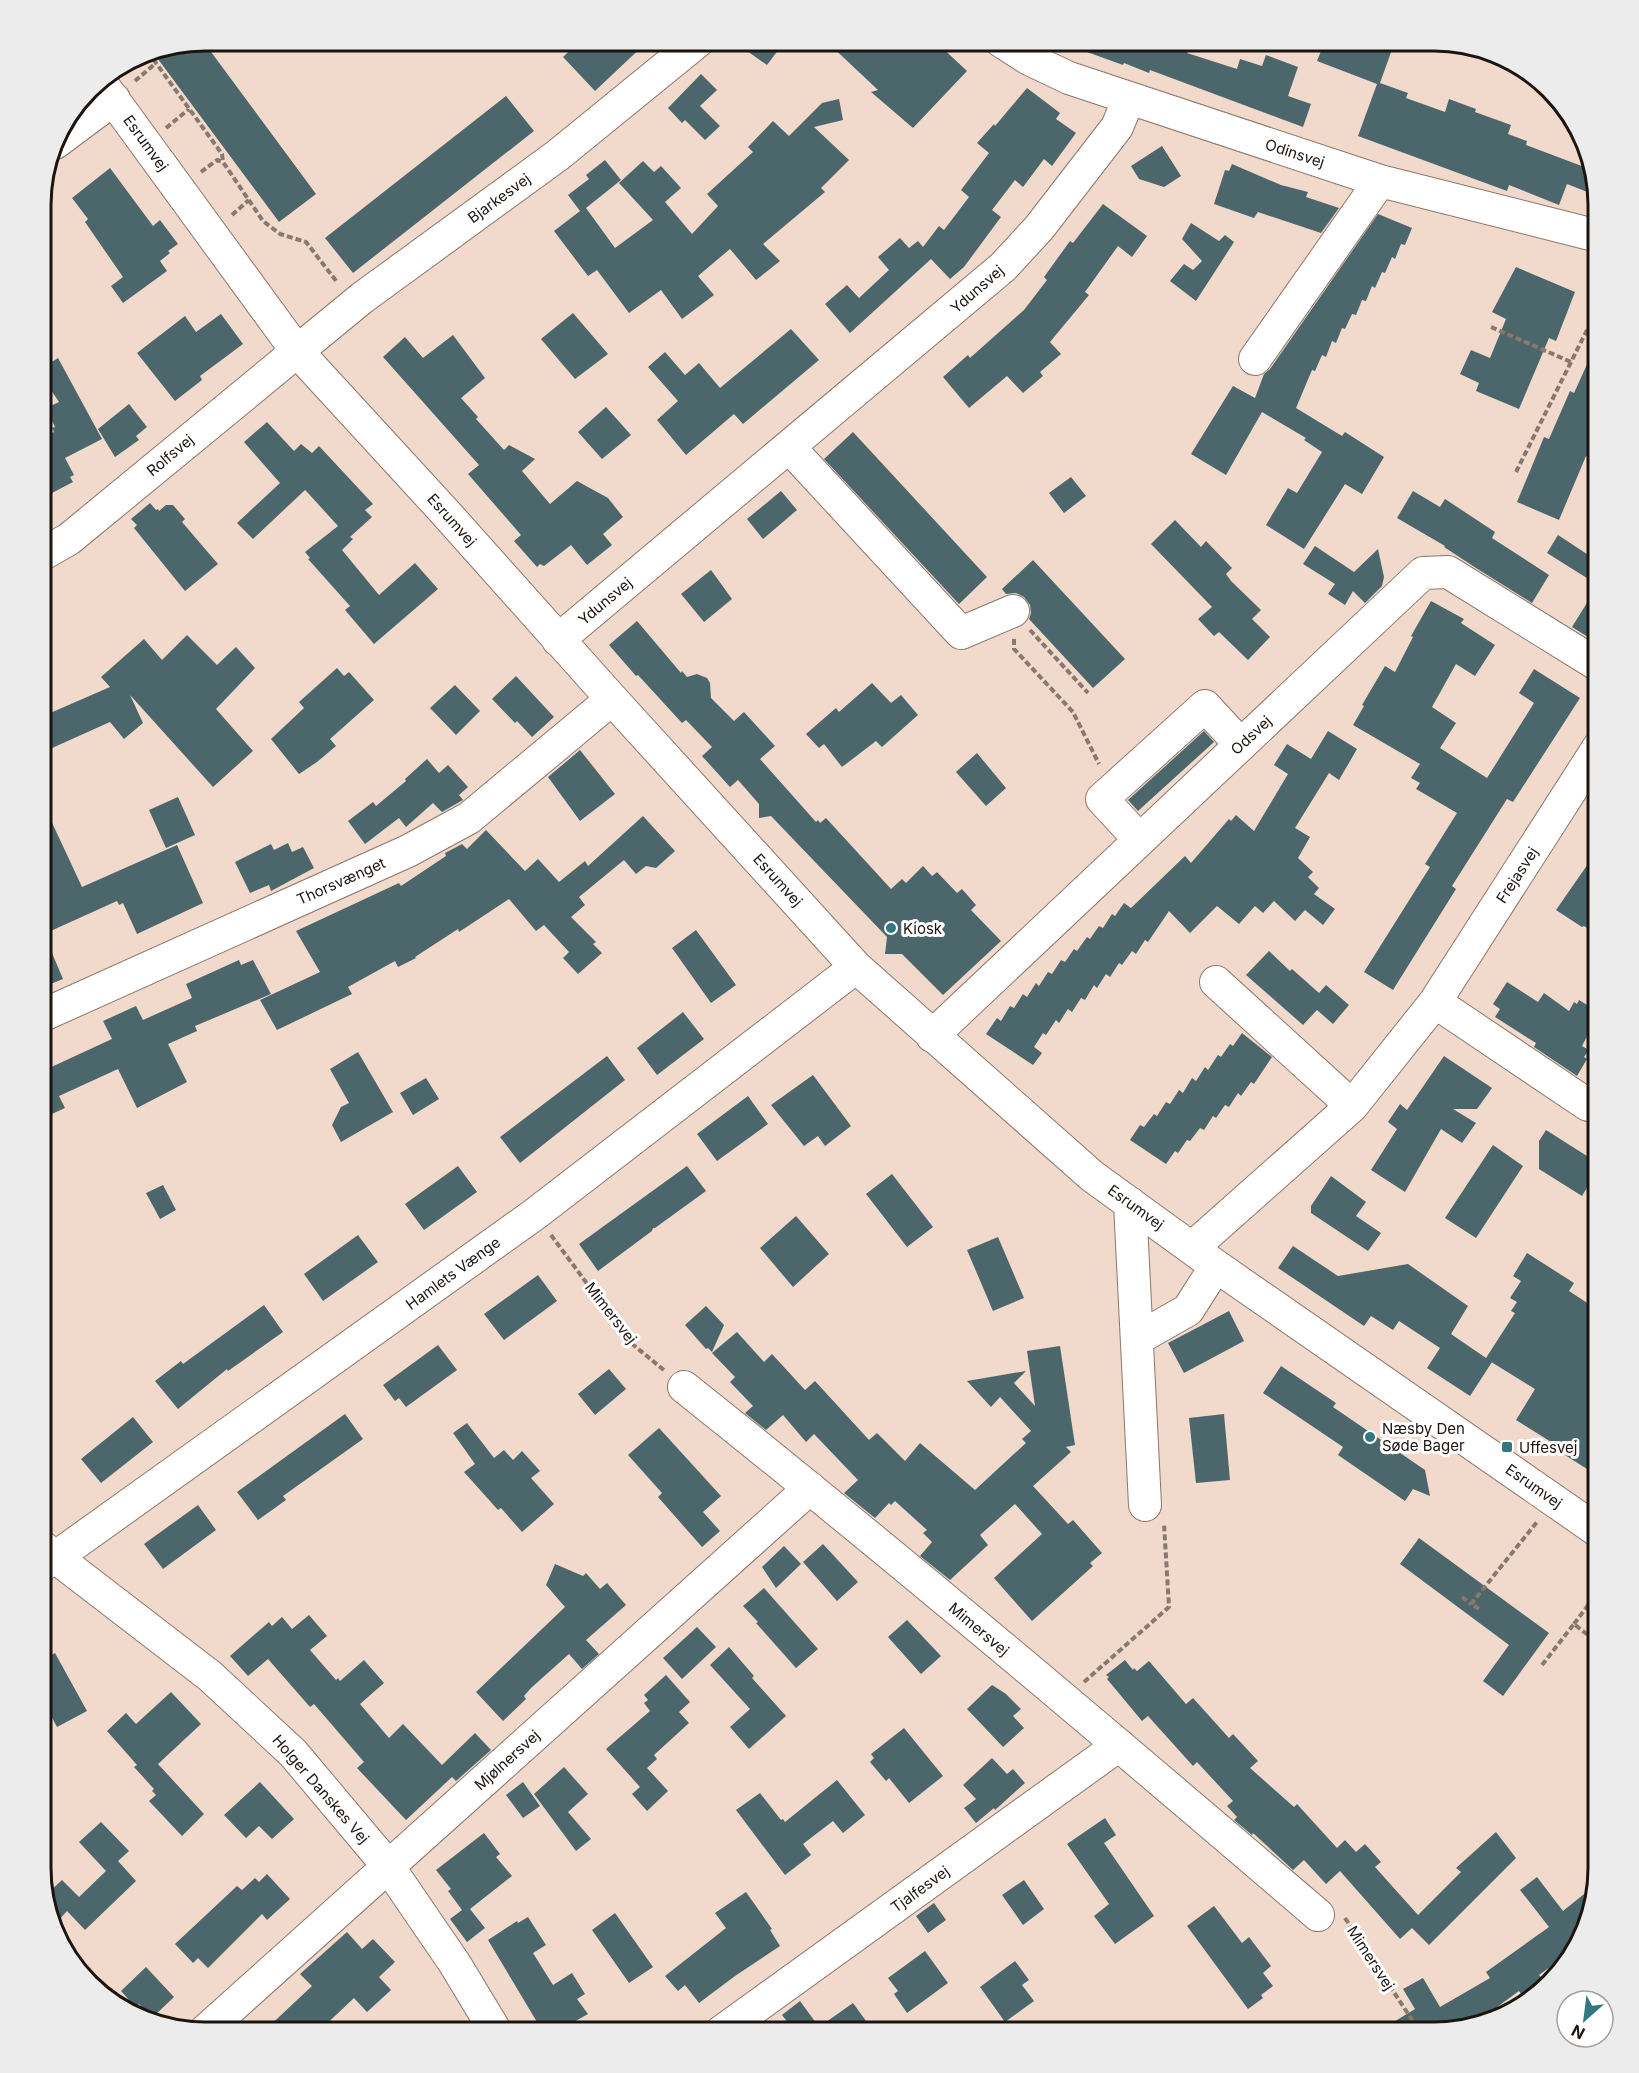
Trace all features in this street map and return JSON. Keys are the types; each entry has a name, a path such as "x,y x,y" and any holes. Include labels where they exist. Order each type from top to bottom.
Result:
{"street":[{"name":"Bjarkesvej","path":"296,350 354,304 558,155 686,51"},
{"name":"Odinsvej","path":"1017,51 1069,78 1380,181 1588,233"},
{"path":"78,118 106,89"},
{"name":"Esrumvej","path":"106,89 296,350 856,967 1092,1176 1204,1257 1588,1523"},
{"name":"Ydunsvej","path":"558,640 1003,267 1039,228 1117,127 1129,98"},
{"path":"1255,359 1380,181"},
{"name":"Rolfsvej","path":"51,549 69,538 296,350"},
{"path":"789,447 961,633 1013,611"},
{"name":"Odsvej","path":"932,1036 1423,573 1448,572 1588,658"},
{"name":"Thorsvænget","path":"51,1012 408,851 469,818 612,699"},
{"path":"1140,840 1102,799 1112,789 1205,705 1241,745"},
{"name":"Frejasvej","path":"1137,1339 1188,1310 1204,1257 1352,1106 1435,1002 1588,765"},
{"name":"Hamlets Vænge","path":"51,1553 535,1214 856,967"},
{"path":"1216,982 1352,1106"},
{"path":"1435,1002 1588,1105"},
{"path":"1130,1203 1145,1504"},
{"name":"Mimersvej","path":"684,1387 810,1488 1119,1744 1317,1915"},
{"name":"Mjølnersvej","path":"215,2022 810,1488"},
{"name":"Holger Danskes Vej","path":"51,1560 210,1676 293,1753 388,1866 455,1964 490,2022"},
{"name":"Tjalfesvej","path":"735,2022 1119,1744"}],"path":[{"path":"154,60 222,154 223,162 263,221 280,234 306,242 354,304"},
{"path":"1491,327 1571,362"},
{"path":"1516,472 1588,328"},
{"path":"1013,611 1088,693"},
{"path":"1013,611 1014,649 1073,712 1112,789"},
{"name":"Mimersvej","path":"535,1214 631,1342 684,1387"},
{"path":"1471,1604 1554,1500"},
{"path":"1064,1699 1168,1607 1163,1505 1145,1504"},
{"path":"1462,1597 1479,1609"},
{"path":"1542,1665 1588,1606"},
{"path":"1574,1624 1588,1635"},
{"name":"Mimersvej","path":"1317,1915 1341,1912 1413,2022"}],"building":[{"path":"210,51 316,194 279,222 157,58 185,52"},
{"path":"569,51 637,51 595,91 563,57"},
{"path":"747,51 778,51 767,65"},
{"path":"837,51 946,51 967,71 913,128 871,92 878,90"},
{"path":"1084,51 1188,51 1187,53 1237,69 1240,59 1262,66 1266,55 1298,67 1288,96 1311,104 1303,127 1150,70 1149,73 1124,63 1123,65"},
{"path":"1321,51 1391,51 1380,83 1408,93 1406,98 1445,112 1449,99 1476,109 1475,112 1511,125 1508,134 1527,141 1526,145 1583,167 1587,192 1567,184 1559,205 1509,185 1507,191 1358,136 1377,84 1317,61"},
{"path":"701,74 717,90 700,106 720,126 705,140 685,120 682,123 668,108"},
{"path":"1027,88 1060,113 1056,119 1076,133 1052,166 1044,159 1023,187 1015,180 992,210 1001,217 964,267 950,279 931,259 850,333 825,304 847,285 859,298 889,270 878,257 900,238 909,248 918,241 923,247 939,226 944,230 969,197 961,190 989,153 977,143 994,124 995,126"},
{"path":"506,96 534,131 353,273 325,238"},
{"path":"839,99 843,120 814,127 849,160 821,188 825,192 763,244 780,261 756,280 730,249 698,276 714,295 682,319 661,290 629,313 597,270 588,276 554,231 580,211 568,195 589,179 586,175 605,160 621,180 586,208 615,248 653,220 619,183 643,161 654,172 661,166 681,188 665,202 692,234 718,206 707,194 753,152 748,147 773,121 789,136 822,103"},
{"path":"1162,146 1181,176 1164,187 1139,179 1131,166"},
{"path":"1232,164 1281,185 1308,192 1306,197 1339,208 1321,233 1258,212 1254,218 1214,204 1225,170 1229,171"},
{"path":"110,168 153,226 160,220 178,244 160,261 167,271 123,303 111,286 123,277 85,222 88,219 72,198"},
{"path":"1103,204 1147,236 1132,257 1118,246 1085,292 1089,295 1050,342 1061,354 1040,372 1043,376 1023,393 1007,376 969,408 943,377 968,355 970,358 1024,310 1047,280 1044,277 1070,241 1073,243"},
{"path":"1378,214 1412,228 1405,245 1401,244 1395,259 1392,257 1375,288 1372,286 1366,301 1362,300 1356,315 1352,314 1345,329 1342,328 1336,343 1332,341 1326,357 1322,355 1315,371 1312,370 1296,408 1342,436 1345,432 1384,457 1362,494 1345,484 1304,549 1266,525 1288,488 1297,493 1322,452 1304,440 1306,438 1262,412 1226,475 1191,454 1233,386 1255,398 1264,374 1270,369"},
{"path":"1191,223 1219,241 1225,235 1234,242 1196,301 1170,281 1184,264 1193,270 1202,261 1182,239"},
{"path":"1516,267 1575,292 1556,341 1549,338 1519,409 1476,391 1479,383 1460,374 1471,350 1490,358 1506,319 1492,312"},
{"path":"573,313 608,354 575,379 541,339"},
{"path":"221,314 243,344 200,376 202,380 175,401 137,353 185,316 196,332"},
{"path":"791,329 819,360 743,424 734,414 686,455 657,420 678,401 648,367 665,352 685,375 699,363 720,388"},
{"path":"453,335 485,378 461,398 478,417 476,419 504,450 509,445 535,459 522,471 550,504 577,481 608,498 623,517 603,534 612,545 587,565 571,545 544,566 540,564 537,567 514,541 521,535 468,474 479,465 383,357 405,337 423,358"},
{"path":"58,358 102,439 65,458 74,475 70,477 73,482 52,493 51,433 54,432 52,428 55,427 51,419 51,406 59,402 51,390 51,363"},
{"path":"1588,362 1588,457 1586,456 1559,520 1517,502 1544,437 1549,439 1570,391 1574,393"},
{"path":"129,404 147,427 136,436 139,440 115,457 98,429"},
{"path":"606,407 631,435 602,459 578,432"},
{"path":"267,422 294,451 301,444 312,453 319,446 373,504 365,510 372,517 350,537 353,539 342,550 379,595 415,563 438,589 374,644 345,610 350,606 308,559 310,558 305,552 338,526 305,490 253,539 237,523 280,483 244,442"},
{"path":"853,432 987,577 959,604 824,459"},
{"path":"1071,477 1086,496 1064,513 1049,493"},
{"path":"781,491 797,510 763,539 747,519"},
{"path":"1413,491 1440,507 1445,499 1495,532 1492,538 1549,575 1532,603 1445,546 1397,518"},
{"path":"150,503 159,511 166,505 173,505 185,519 182,522 218,564 185,591 134,528 137,525 131,519"},
{"path":"1175,520 1201,547 1206,541 1232,568 1226,574 1261,610 1252,619 1270,637 1248,660 1219,632 1214,636 1198,619 1212,607 1151,544"},
{"path":"1558,535 1588,555 1588,579 1547,553"},
{"path":"1315,546 1354,572 1378,549 1384,577 1382,586 1365,603 1353,591 1345,605 1328,594 1335,584 1303,564"},
{"path":"1033,560 1125,659 1093,688 1029,619 1030,605 1024,597 1016,593 1006,594 1002,589"},
{"path":"711,570 732,599 704,622 681,594"},
{"path":"1431,601 1464,619 1461,623 1495,645 1475,676 1456,664 1432,707 1456,723 1440,748 1487,778 1534,703 1519,693 1534,669 1580,698 1513,802 1507,799 1452,886 1456,889 1393,990 1364,972 1430,867 1425,864 1457,813 1416,789 1420,783 1411,778 1420,764 1353,725 1385,666 1395,672 1413,637 1411,636"},
{"path":"1588,601 1588,637 1572,627"},
{"path":"637,621 681,673 682,671 687,677 697,674 707,678 710,683 711,698 734,721 744,712 775,746 760,759 816,822 818,820 820,823 826,818 891,889 902,879 906,883 923,866 932,876 937,872 957,893 962,889 976,905 971,910 1001,941 943,995 902,954 885,954 887,937 771,816 759,818 759,804 738,780 730,787 702,756 712,747 686,720 682,723 609,645"},
{"path":"187,635 217,665 236,647 255,668 216,709 253,751 213,787 130,695 143,723 124,739 110,722 51,749 51,713 110,687 101,677 144,639 162,660"},
{"path":"337,668 344,676 349,672 374,700 330,739 336,746 299,774 271,739 304,708 299,702"},
{"path":"516,676 554,717 532,737 492,699"},
{"path":"872,683 891,703 901,695 918,715 882,747 876,741 842,767 824,744 819,748 806,734 836,708 839,712"},
{"path":"455,685 480,711 456,735 430,708"},
{"path":"1204,731 1214,742 1138,811 1128,800"},
{"path":"1328,731 1357,749 1339,780 1329,773 1295,828 1310,837 1298,858 1313,872 1308,877 1319,888 1314,894 1335,909 1323,925 1305,910 1295,921 1274,901 1263,913 1255,906 1239,924 1217,906 1190,933 1169,911 1148,942 1145,940 1136,954 1132,951 1122,965 1119,963 1110,977 1106,974 1097,988 1094,985 1085,1000 1081,998 1072,1012 1068,1009 1059,1023 1056,1020 1046,1035 1043,1033 1034,1047 1042,1053 1033,1065 986,1034 997,1018 1001,1021 1010,1006 1014,1008 1023,994 1027,997 1036,983 1039,986 1048,972 1052,974 1061,960 1065,962 1074,949 1077,951 1087,937 1090,939 1099,926 1103,928 1112,914 1115,916 1124,903 1131,908 1185,856 1191,863 1229,819 1231,821 1236,815 1254,831 1288,774 1274,765 1287,744 1311,759"},
{"path":"580,750 615,794 580,821 548,777"},
{"path":"977,753 1006,788 986,806 956,772"},
{"path":"427,759 439,773 448,765 468,787 459,795 463,800 442,812 433,803 406,827 399,818 365,844 348,821 373,802 376,806 406,781 405,779"},
{"path":"178,797 195,835 166,848 149,810"},
{"path":"643,816 675,851 656,868 646,866 636,874 624,860 579,897 585,905 571,917 596,942 593,944 602,953 578,974 563,958 569,952 544,925 536,931 509,899 459,932 458,929 416,958 398,967 395,961 348,987 352,994 277,1030 260,1000 320,972 296,931 399,883 401,886 446,856 445,853 462,844 467,849 486,830 525,871 538,859 559,882 585,861 588,866"},
{"path":"51,820 82,887 177,845 203,903 137,934 123,903 119,905 117,901 51,931"},
{"path":"288,843 292,852 303,847 314,868 271,891 269,885 250,893 235,862 271,844 274,850"},
{"path":"1588,864 1588,928 1556,910"},
{"path":"696,930 736,985 711,1003 672,948"},
{"path":"51,951 63,979 51,984"},
{"path":"1269,951 1290,971 1292,969 1319,993 1326,985 1349,1005 1333,1024 1317,1010 1303,1025 1246,975"},
{"path":"239,960 241,965 253,960 271,994 195,1026 197,1031 168,1044 187,1082 137,1108 118,1069 59,1096 65,1108 51,1114 51,1067 112,1039 103,1021 136,1006 143,1020 192,998 186,984"},
{"path":"1507,982 1538,1002 1544,993 1569,1011 1574,1002 1577,1004 1579,1000 1588,1006 1588,1034 1582,1046 1588,1049 1584,1057 1587,1059 1577,1076 1534,1047 1536,1043 1495,1017 1500,1009 1493,1004"},
{"path":"683,1012 704,1039 657,1075 637,1048"},
{"path":"1242,1033 1272,1057 1254,1084 1251,1082 1241,1096 1238,1093 1229,1107 1225,1105 1216,1118 1213,1116 1204,1130 1200,1128 1190,1141 1187,1140 1178,1153 1175,1151 1166,1164 1130,1140 1140,1125 1144,1127 1154,1114 1157,1116 1166,1102 1170,1104 1179,1090 1183,1093 1192,1078 1196,1081 1205,1067 1208,1070 1218,1055 1221,1057 1230,1044 1233,1046"},
{"path":"358,1052 393,1112 341,1142 332,1125 341,1107 349,1103 330,1069"},
{"path":"607,1056 625,1080 520,1163 500,1137"},
{"path":"1444,1056 1492,1088 1477,1109 1453,1109 1476,1123 1462,1143 1441,1129 1405,1192 1371,1170 1397,1129 1388,1122 1400,1104 1407,1110"},
{"path":"813,1075 851,1126 825,1146 818,1136 804,1146 771,1105"},
{"path":"426,1078 439,1099 413,1115 400,1093"},
{"path":"748,1096 768,1124 717,1161 697,1134"},
{"path":"1546,1130 1588,1157 1588,1186 1582,1196 1539,1169 1539,1141"},
{"path":"1493,1145 1523,1166 1476,1238 1445,1218"},
{"path":"458,1166 477,1192 424,1230 405,1204"},
{"path":"687,1166 706,1191 653,1228 598,1271 579,1244"},
{"path":"892,1174 933,1227 907,1247 866,1194"},
{"path":"1331,1176 1366,1202 1356,1216 1381,1233 1368,1251 1311,1213 1311,1206"},
{"path":"163,1185 176,1210 160,1219 146,1193"},
{"path":"796,1216 829,1254 793,1287 760,1248"},
{"path":"358,1235 378,1262 323,1301 304,1274"},
{"path":"998,1237 1024,1298 993,1311 967,1250"},
{"path":"1293,1246 1338,1276 1408,1264 1468,1306 1451,1334 1486,1358 1515,1313 1511,1311 1517,1302 1510,1298 1521,1281 1513,1276 1527,1253 1574,1283 1569,1291 1588,1303 1588,1470 1565,1455 1567,1452 1516,1420 1535,1389 1492,1362 1470,1396 1427,1368 1440,1348 1399,1321 1393,1330 1371,1316 1364,1326 1278,1268"},
{"path":"538,1275 557,1301 504,1340 484,1314"},
{"path":"264,1305 283,1332 228,1371 227,1369 178,1409 155,1381 181,1361 183,1364"},
{"path":"706,1306 724,1325 712,1352 706,1349 685,1325"},
{"path":"1229,1311 1244,1341 1184,1373 1168,1343"},
{"path":"737,1332 764,1362 772,1354 805,1390 815,1381 869,1440 877,1433 905,1461 920,1443 975,1490 1026,1443 1022,1439 1031,1431 1000,1397 991,1407 967,1381 1026,1371 1014,1383 1035,1406 1027,1351 1060,1346 1075,1445 1066,1447 1071,1452 1033,1486 1068,1524 1073,1520 1102,1553 1090,1563 1093,1566 1032,1621 994,1578 1042,1534 1015,1504 980,1535 988,1545 950,1580 920,1556 932,1542 923,1533 927,1530 895,1501 891,1505 889,1503 875,1518 844,1493 858,1480 814,1434 806,1442 783,1415 766,1430 745,1413 753,1406 730,1382 735,1377 712,1353"},
{"path":"438,1345 457,1370 406,1407 399,1398 395,1401 383,1385"},
{"path":"1281,1366 1336,1403 1333,1407 1425,1470 1430,1496 1413,1489 1405,1501 1338,1455 1343,1447 1263,1393"},
{"path":"609,1369 626,1389 595,1415 578,1394"},
{"path":"345,1414 363,1439 283,1496 286,1500 258,1520 237,1492"},
{"path":"1224,1414 1230,1480 1196,1483 1189,1418"},
{"path":"133,1417 153,1442 101,1483 81,1459"},
{"path":"467,1423 494,1458 504,1450 513,1460 522,1451 540,1471 531,1478 554,1504 522,1532 501,1508 498,1510 464,1472 475,1464 453,1433"},
{"path":"659,1428 721,1496 703,1512 720,1531 702,1547 658,1497 662,1493 628,1455"},
{"path":"198,1505 216,1530 163,1569 144,1544"},
{"path":"1419,1538 1549,1633 1503,1696 1483,1681 1509,1645 1400,1564"},
{"path":"823,1544 858,1582 837,1601 803,1562"},
{"path":"784,1546 801,1564 776,1588 762,1567"},
{"path":"555,1564 583,1576 586,1573 600,1589 607,1583 626,1605 586,1640 599,1654 582,1669 569,1654 531,1688 524,1696 526,1699 503,1721 476,1692 565,1607 546,1585"},
{"path":"764,1588 818,1649 796,1668 743,1606"},
{"path":"309,1615 327,1636 310,1650 336,1680 338,1678 340,1681 364,1660 384,1683 360,1704 389,1738 403,1724 442,1765 475,1733 491,1750 456,1781 452,1777 406,1820 357,1768 364,1762 314,1704 310,1707 268,1659 248,1676 230,1656 269,1622 272,1626 282,1617 292,1629"},
{"path":"907,1620 941,1656 921,1674 888,1637"},
{"path":"697,1627 716,1647 682,1679 663,1658"},
{"path":"729,1647 754,1676 752,1678 786,1716 749,1749 730,1727 750,1709 710,1665"},
{"path":"55,1653 87,1711 57,1727 51,1716 51,1655"},
{"path":"1125,1660 1133,1670 1134,1668 1137,1671 1149,1661 1186,1704 1193,1698 1229,1738 1233,1734 1258,1761 1250,1768 1294,1807 1297,1804 1337,1848 1345,1840 1356,1852 1365,1844 1381,1862 1375,1867 1418,1915 1461,1872 1456,1868 1496,1832 1516,1858 1429,1945 1412,1928 1400,1939 1340,1871 1326,1884 1304,1860 1293,1870 1253,1833 1252,1835 1234,1820 1237,1817 1227,1806 1233,1801 1197,1762 1193,1766 1148,1716 1142,1721 1107,1679 1109,1677 1106,1675"},
{"path":"666,1675 690,1702 679,1712 689,1723 654,1755 657,1759 647,1768 668,1791 647,1811 632,1794 640,1787 606,1749 650,1711 644,1703 648,1700 644,1695"},
{"path":"992,1685 1006,1694 1021,1709 1013,1716 1024,1728 1003,1747 967,1709"},
{"path":"171,1692 201,1724 158,1764 204,1814 182,1836 149,1801 156,1795 152,1791 154,1789 134,1767 137,1765 107,1731 126,1713 136,1724"},
{"path":"904,1728 943,1776 909,1803 889,1778 886,1781 870,1762 874,1758 871,1754"},
{"path":"992,1758 1007,1774 1013,1769 1025,1783 995,1810 994,1808 976,1823 964,1808 976,1799 963,1785"},
{"path":"564,1767 588,1794 568,1812 591,1839 576,1851 534,1794"},
{"path":"837,1780 865,1815 843,1833 833,1821 803,1844 811,1855 785,1875 736,1810 760,1793 785,1822"},
{"path":"260,1782 294,1819 272,1839 259,1826 246,1838 224,1815"},
{"path":"523,1782 540,1806 523,1818 506,1795"},
{"path":"1105,1818 1116,1835 1104,1843 1154,1916 1115,1944 1094,1916 1109,1904 1067,1844"},
{"path":"101,1822 129,1851 118,1861 136,1881 85,1930 67,1911 60,1919 52,1889 62,1880 79,1897 106,1871 79,1842"},
{"path":"484,1833 500,1854 496,1857 512,1876 470,1909 485,1928 467,1942 450,1919 462,1910 448,1891 451,1889 436,1870"},
{"path":"267,1874 290,1899 267,1920 262,1914 208,1968 198,1958 193,1963 175,1944 237,1886 242,1890 255,1878 259,1882"},
{"path":"1537,1877 1563,1911 1586,1892 1583,1908 1567,1945 1555,1963 1539,1975 1542,1978 1522,1995 1519,1991 1484,2014 1444,2022 1394,2022 1415,2009 1403,1989 1423,1978 1440,2007 1490,1978 1486,1972 1549,1927 1520,1890"},
{"path":"1024,1880 1044,1909 1023,1925 1002,1895"},
{"path":"746,1892 772,1929 770,1930 780,1946 699,2003 685,1985 678,1991 665,1976 726,1928 715,1913"},
{"path":"934,1903 946,1920 928,1933 916,1916"},
{"path":"1214,1906 1242,1943 1249,1937 1271,1966 1263,1973 1273,1986 1261,1995 1263,1998 1248,2009 1187,1926"},
{"path":"615,1913 653,1967 629,1983 592,1930"},
{"path":"528,1917 546,1945 533,1953 553,1985 572,1973 585,1994 577,1999 588,2014 574,2022 537,2022 488,1940 517,1921 518,1923"},
{"path":"347,1932 362,1949 373,1939 395,1962 379,1977 391,1990 367,2012 354,1998 329,2022 274,2022 312,1986 300,1974"},
{"path":"925,1951 948,1983 907,2013 894,1994 898,1991 888,1978"},
{"path":"1015,1961 1029,1980 1022,1985 1034,2001 1005,2022 980,1987"},
{"path":"146,1967 174,1997 156,2014 143,2009 139,2004 138,2006 131,2003 121,1991"},
{"path":"800,2001 815,2022 787,2022 782,2015"},
{"path":"853,2003 867,2022 826,2022"}],"place":[{"name":"Kiosk","path":"891,928"},
{"name":"Næsby Den Søde Bager","path":"1370,1437"},
{"name":"Uffesvej","path":"1507,1447"}]}
